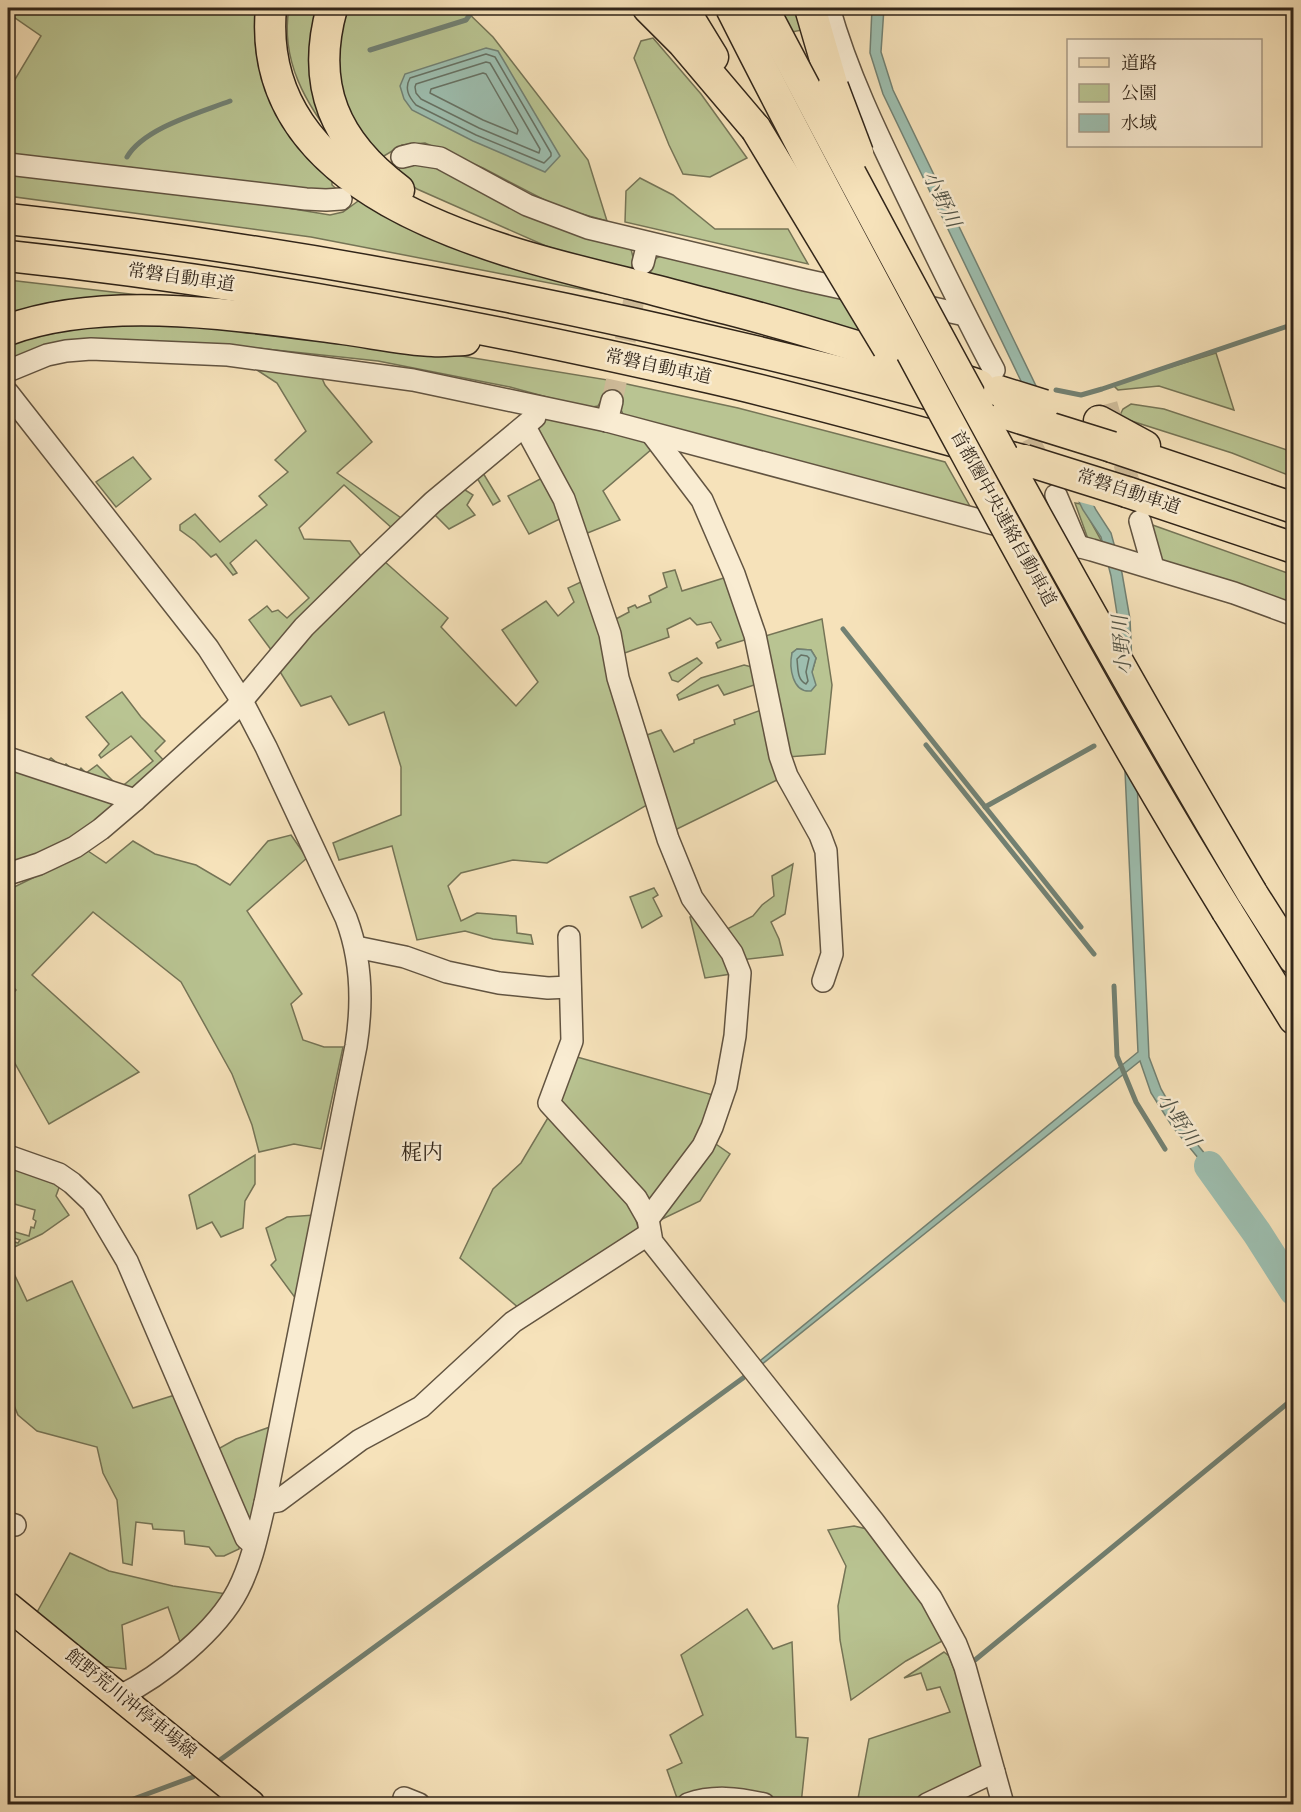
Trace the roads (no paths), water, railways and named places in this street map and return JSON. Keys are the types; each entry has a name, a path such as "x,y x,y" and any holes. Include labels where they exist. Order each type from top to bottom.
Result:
{"highway":[{"path":"271,8 269,24 274,64 287,102 308,137 340,169 393,203 454,232 519,255 772,321 875,351 1000,392 1106,434 1201,476 1293,508"},
{"path":"332,8 324,44 324,82 338,120 359,153 389,183 423,206 560,267"},
{"path":"648,8 683,43 756,129"},
{"path":"683,8 899,366 942,408"},
{"name":"首都圏中央連絡自動車道","path":"730,8 1048,604 1168,816 1293,1019"},
{"name":"首都圏中央連絡自動車道","path":"763,8 968,393 1166,745 1293,959"},
{"path":"810,8 833,87 859,155 898,240 954,344 968,393"},
{"name":"常磐自動車道","path":"8,219 236,248 388,273 558,306 736,346 1000,392"},
{"name":"常磐自動車道","path":"8,256 221,284 385,311 710,378 1025,460 1293,548"},
{"path":"8,330 59,316 122,311 165,311 261,319 434,341 516,337"}],"main road":[{"name":"館野荒川沖停車場線","path":"8,1606 251,1804"}],"street":[{"path":"829,8 852,80 1000,392"},
{"path":"402,157 414,153 440,158 527,205 645,253 965,315"},
{"path":"8,164 306,199 341,198"},
{"path":"8,371 48,355 66,351 91,350 228,355 413,380 607,422 1085,548 1153,567 1293,615"},
{"path":"8,393 208,648 242,701 329,880 356,947 361,998 359,1029 265,1503 254,1545 238,1590 223,1614 199,1639 148,1680 120,1696"},
{"path":"607,422 612,401"},
{"path":"8,874 39,864 75,847 101,829 135,800 242,701 304,627 361,571 433,502 532,421 544,407"},
{"path":"265,1503 278,1501 360,1440 421,1407 481,1349 513,1322 649,1226 697,1154 712,1127 726,1086 735,1036 740,973 732,953 692,898 672,849 618,678 610,634 568,510 525,426"},
{"path":"652,434 702,500 734,574 755,635 780,756 802,807 820,835 826,851 832,954 823,981"},
{"path":"1056,495 1085,548"},
{"path":"1140,521 1153,567"},
{"path":"8,758 135,800"},
{"path":"568,937 572,1041 549,1103 636,1198 649,1226 652,1242 860,1504 931,1598 956,1644 965,1667 1003,1804"},
{"path":"356,947 405,957 447,972 499,983 548,988 570,987"},
{"path":"8,1156 59,1174 92,1202 127,1261 246,1539 254,1545"},
{"path":"927,1804 994,1772"},
{"path":"688,1804 719,1797 764,1804"}],"water":[{"path":"872,8 884,8 881,52 893,90 1096,510 1111,533 1122,573 1130,619 1149,1057 1161,1089 1183,1127 1210,1160 1235,1203 1172,1126 1151,1093 1140,1061 746,1377 743,1375 1138,1052 1118,620 1111,576 1101,537 1083,510 883,94 870,53"},
{"path":"486,48 498,51 560,156 545,172 473,141 412,110 404,99 400,86 405,74"},
{"path":"797,649 811,650 816,658 812,672 816,685 811,691 800,688 793,678 791,659 792,653"}],"waterway":[{"path":"370,50 466,20 473,8"},
{"path":"127,157 135,147 159,130 188,116 230,101"},
{"path":"1056,390 1081,395 1294,324"},
{"path":"843,629 1081,927"},
{"path":"926,745 1094,954"},
{"path":"985,807 1094,746"},
{"path":"1114,986 1117,1056 1136,1102 1165,1149"},
{"name":"小野川","path":"1209,1166 1257,1233 1294,1291"},
{"path":"220,1760 743,1378"},
{"path":"975,1660 1294,1398"},
{"path":"120,1804 193,1777"}],"tunnel":[{"path":"612,401 640,272"},
{"path":"1107,404 1135,503"},
{"path":"1015,411 1045,472"}],"district":[{"name":"梶内","path":"422,1154"}]}
